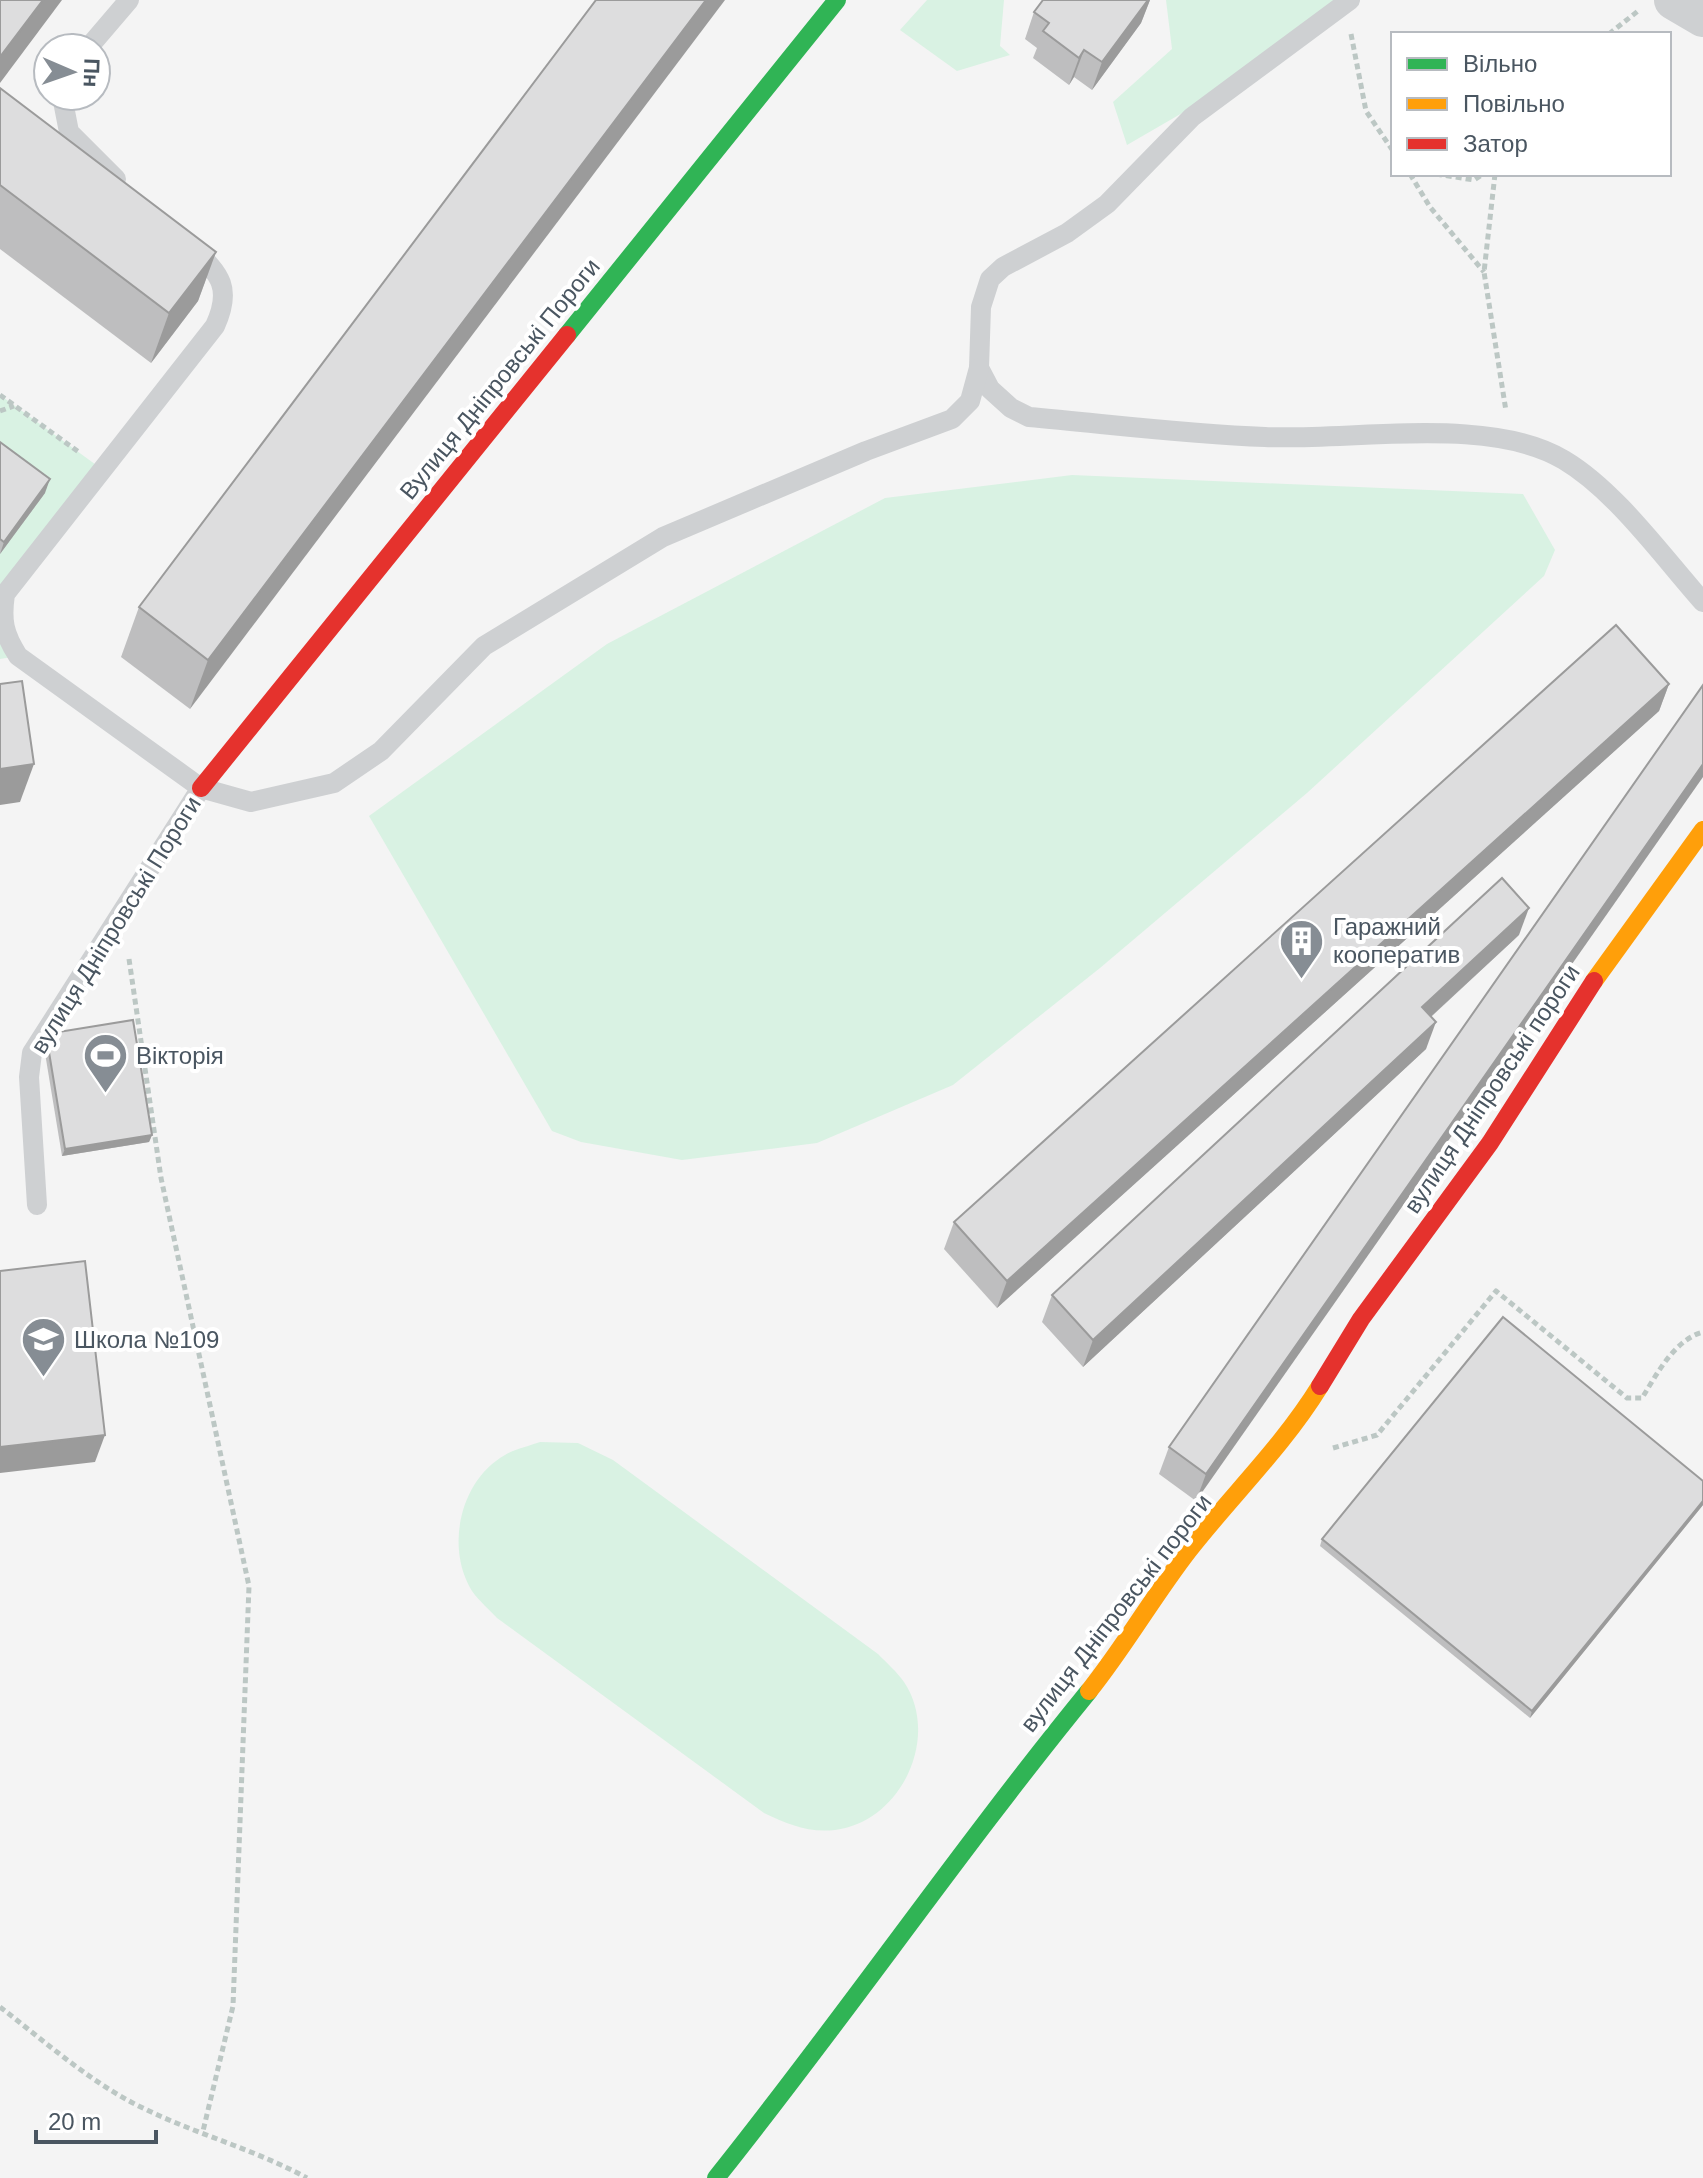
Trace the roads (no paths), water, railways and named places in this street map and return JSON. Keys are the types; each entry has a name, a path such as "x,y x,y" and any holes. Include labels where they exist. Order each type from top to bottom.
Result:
{"street":[{"name":"Вулиця Дніпровські Пороги","path":"201,788 837,0"},
{"path":"1659,4 1703,17"},
{"name":"вулиця Дніпровські пороги","path":"716,2178 822,2045 1004,1795 1125,1646 1188,1551 1295,1426 1361,1319 1490,1143 1581,998 1703,830"}],"lane":[{"path":"102,32 129,0"},
{"path":"173,231 219,276 224,306 215,326 5,594 1,617 9,658 201,788 251,802 334,783 381,751 484,646 663,537 866,451 952,419 970,401 979,368 981,307 990,279 1003,267 1067,233 1107,204 1192,117 1348,2"},
{"path":"63,112 69,132 127,188"},
{"path":"979,368 990,389 1011,408 1029,417 1265,437 1351,438 1433,433 1512,440 1564,459 1644,531 1703,602"},
{"name":"вулиця Дніпровські Пороги","path":"37,1205 29,1077 32,1053 201,788"}],"place":[{"name":"Гаражний кооператив","path":"1302,980"},
{"name":"Вікторія","path":"105,1095"},
{"name":"Школа №109","path":"43,1379"}]}
